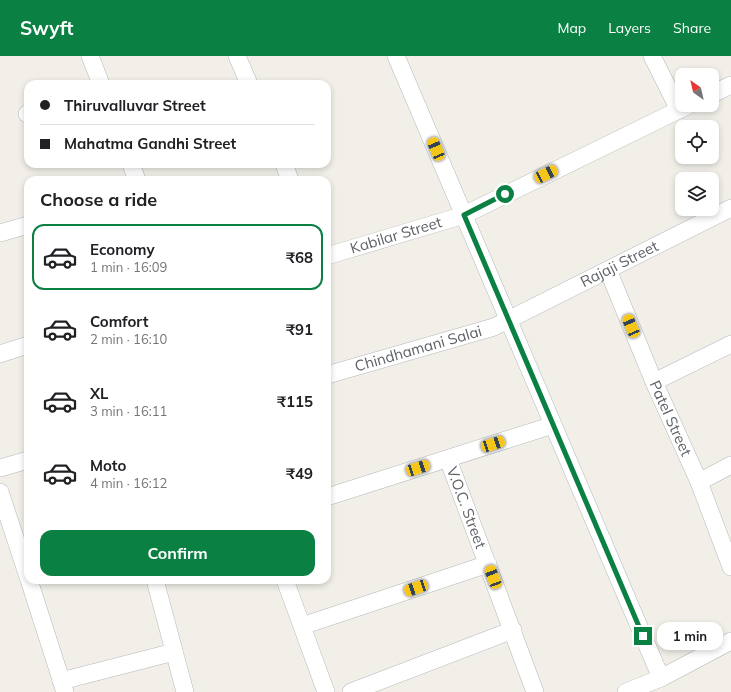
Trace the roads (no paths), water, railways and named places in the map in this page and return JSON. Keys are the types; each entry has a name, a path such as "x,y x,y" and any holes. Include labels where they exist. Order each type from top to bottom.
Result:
{"street":[{"path":"90,56 99,80"},
{"path":"238,56 247,80"},
{"path":"396,56 661,678"},
{"path":"652,56 675,93"},
{"path":"719,91 731,85"},
{"name":"Kabilar Street","path":"331,255 464,215 675,111"},
{"name":"Rajaji Street","path":"508,320 731,208"},
{"path":"0,233 24,226"},
{"name":"Patel Street","path":"608,270 654,382 699,482 731,567"},
{"name":"Chindhamani Salai","path":"331,374 494,327 508,320"},
{"path":"654,382 731,344"},
{"path":"0,354 24,346"},
{"path":"331,497 553,425"},
{"name":"V.O.C. Street","path":"448,459 514,630 535,692"},
{"path":"0,468 24,461"},
{"path":"699,482 731,465"},
{"path":"0,492 24,564"},
{"path":"302,626 488,564"},
{"path":"30,584 63,686 174,652"},
{"path":"156,584 185,692"},
{"path":"286,584 326,692"},
{"path":"351,692 514,630"},
{"path":"626,692 661,678 731,641"}]}
